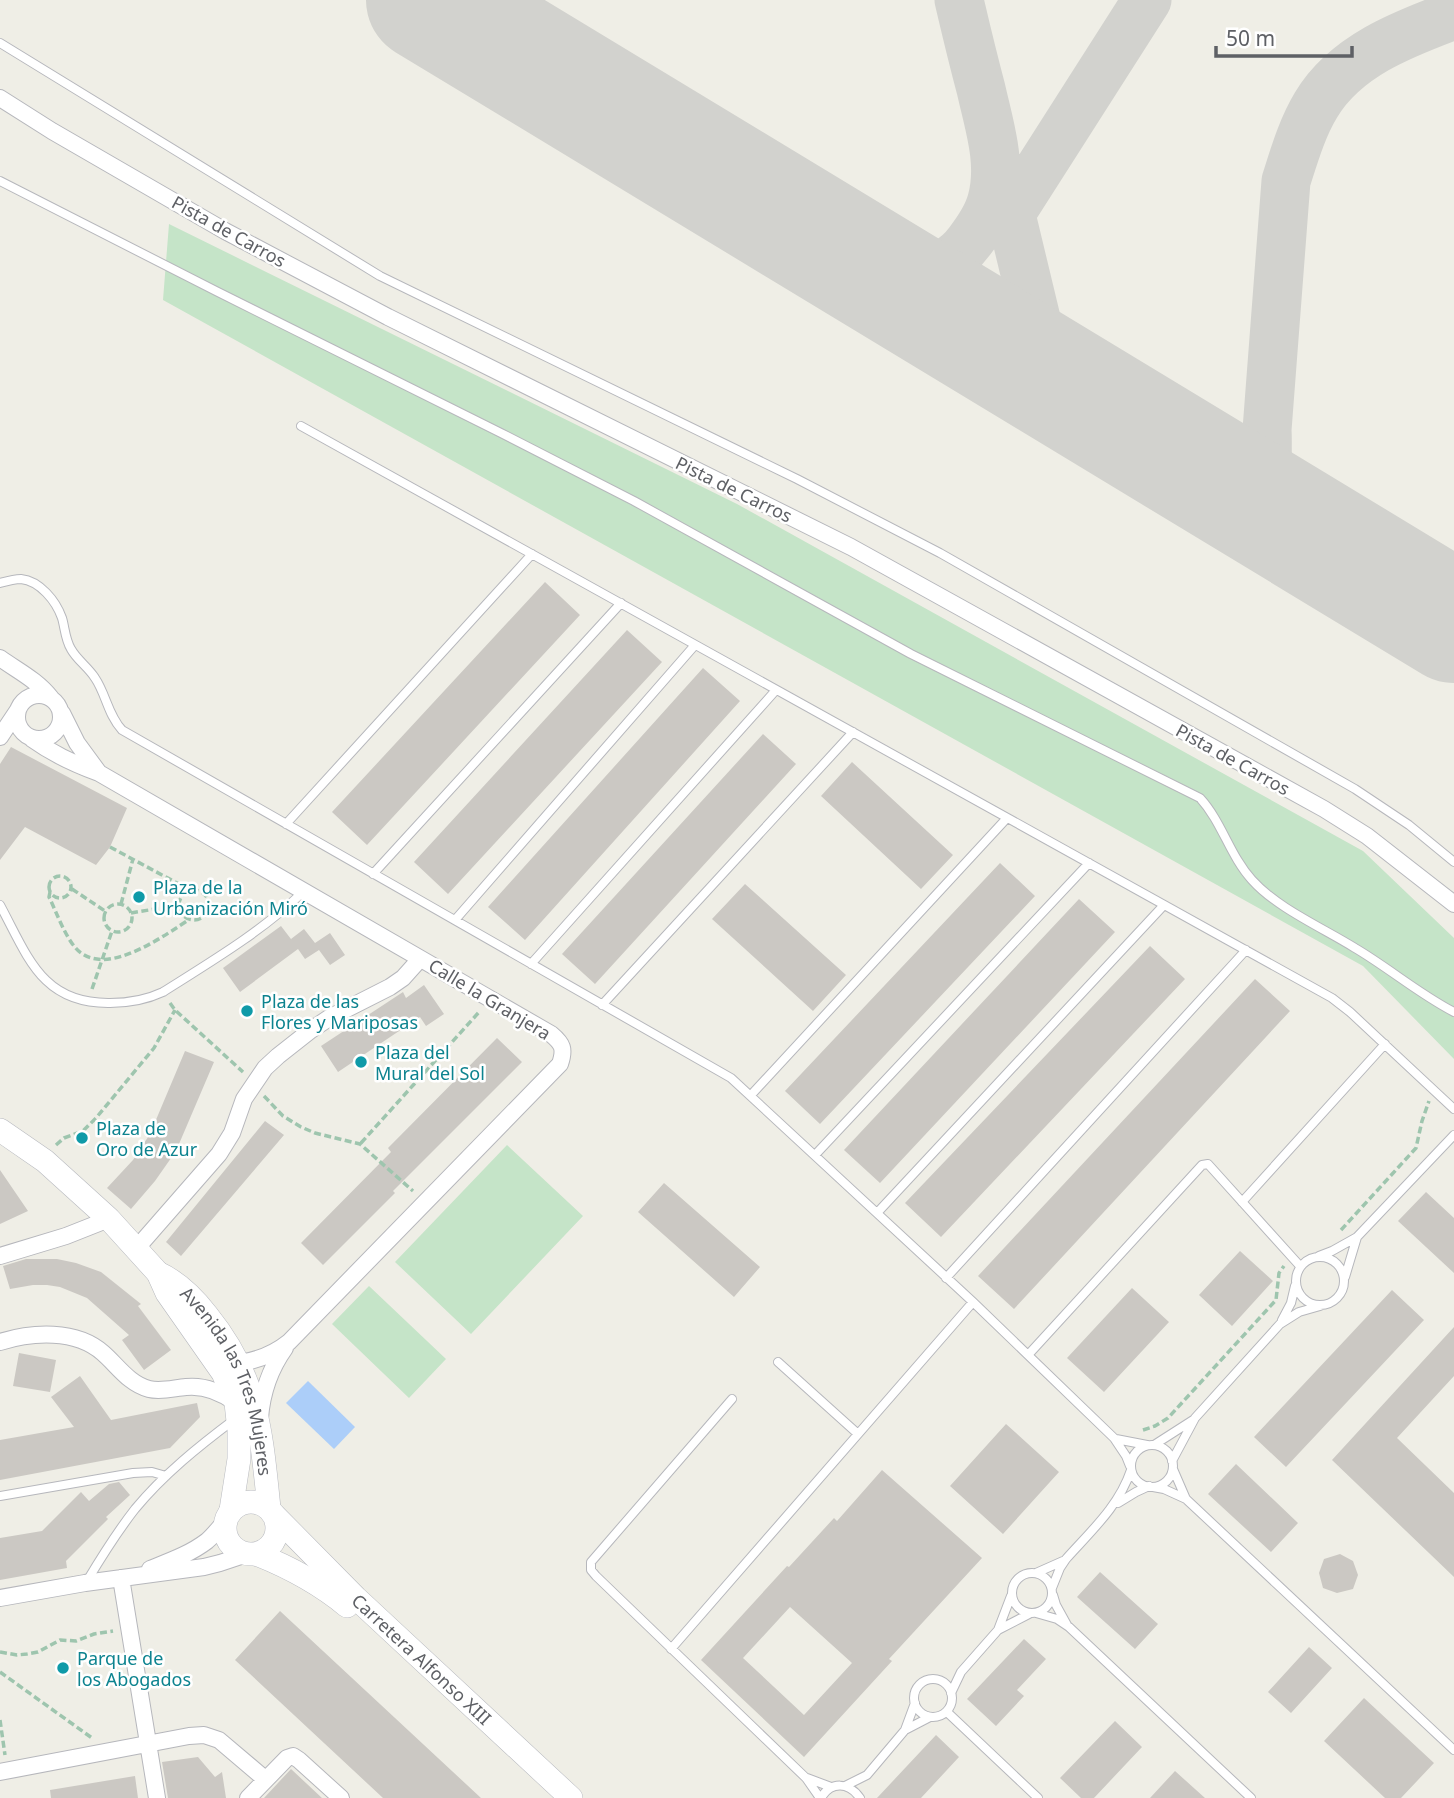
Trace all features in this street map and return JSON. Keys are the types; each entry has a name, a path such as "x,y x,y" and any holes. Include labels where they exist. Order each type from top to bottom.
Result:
{"street":[{"name":"Pista de Carros","path":"0,97 52,131 225,231 401,323 851,547 1324,808 1367,836 1454,904"},
{"path":"0,658 42,687 62,716 58,730 46,739 0,738"},
{"path":"19,671 22,705 18,724 29,737"},
{"path":"0,738 22,705 33,696 42,695 56,704"},
{"name":"Calle la Granjera","path":"56,704 77,743 99,773"},
{"name":"Calle la Granjera","path":"29,737 75,765 99,773 421,958 561,1042 564,1054 560,1064 289,1342 266,1357 240,1363"},
{"path":"136,1249 219,1154 232,1133 244,1099 265,1068 311,1030 390,988 421,958"},
{"name":"Avenida las Tres Mujeres","path":"0,1130 45,1161 109,1219 158,1273 167,1293 223,1373 244,1415 272,1512"},
{"path":"0,1256 66,1236 109,1219"},
{"name":"Avenida las Tres Mujeres","path":"158,1273 177,1283 198,1303 240,1363 250,1389 229,1515"},
{"path":"0,1342 19,1336 35,1335 54,1335 87,1342 101,1351 136,1384 159,1391 188,1387 214,1390 225,1395 244,1415"},
{"name":"Calle la Granjera","path":"244,1415 265,1388 279,1356 289,1342"},
{"path":"0,1598 204,1567 263,1552 271,1545 278,1526 272,1512 260,1503 250,1501 240,1504 208,1540 182,1556 128,1577"},
{"name":"Carretera Alfonso XIII","path":"272,1512 356,1598 571,1798"},
{"path":"229,1515 225,1529 227,1538 239,1551 252,1554"},
{"name":"Carretera Alfonso XIII","path":"252,1554 297,1572 338,1599 554,1798"},
{"path":"128,1577 129,1629 157,1798"},
{"path":"0,1772 204,1735 219,1740 265,1779"},
{"path":"248,1798 287,1758 293,1756 341,1798"}],"lane":[{"path":"0,43 390,281 797,479 952,560 1355,789 1409,825 1454,862"},
{"path":"0,181 634,501 911,654 1200,798 1211,812 1244,871 1265,893 1358,949 1454,1012"},
{"path":"301,426 1332,998 1454,1109"},
{"path":"286,824 532,554"},
{"path":"0,583 11,580 30,581 47,593 60,613 70,648 102,689 113,718 122,730 732,1078 1114,1438 1139,1483 1164,1489 1186,1499 1454,1750"},
{"path":"373,873 621,603"},
{"path":"455,920 695,645"},
{"path":"531,964 776,690"},
{"path":"602,1005 853,732"},
{"path":"751,1096 1007,818"},
{"path":"815,1155 1089,863"},
{"path":"0,905 41,976 66,996 87,1002 108,1003 138,1001 163,992 248,938 303,892"},
{"path":"877,1213 1164,905"},
{"path":"946,1278 1246,950"},
{"path":"1242,1202 1385,1044"},
{"path":"1280,1324 1291,1303 1300,1266 1357,1237 1454,1135"},
{"path":"1028,1356 1202,1165 1208,1164 1300,1266"},
{"path":"1113,1507 1136,1492 1164,1483 1168,1479 1195,1418 1280,1324 1298,1312 1328,1304 1342,1294 1357,1237"},
{"path":"1319,1256 1338,1264 1345,1277"},
{"path":"1296,1280 1296,1288 1305,1301 1320,1306"},
{"path":"671,1649 972,1302"},
{"path":"778,1362 858,1434"},
{"path":"732,1399 591,1562 593,1573 806,1778 820,1798 824,1792 835,1786 851,1788 860,1798"},
{"path":"85,1583 115,1536 166,1476 200,1444 244,1415"},
{"path":"998,1630 1048,1606 1060,1568 1113,1507 1127,1483 1133,1457 1137,1452 1195,1418"},
{"path":"1114,1438 1166,1450 1186,1499"},
{"path":"0,1496 133,1473 152,1472 166,1476"},
{"path":"1035,1573 1066,1559"},
{"path":"951,1693 961,1672 998,1630 1016,1580 1028,1573 1035,1573 1048,1581 1056,1605 1069,1627"},
{"path":"1012,1594 1017,1607 1022,1611 1057,1619 1069,1627 1251,1798"},
{"path":"941,1681 961,1672"},
{"path":"860,1798 867,1775 905,1730 917,1689 921,1684 934,1679 941,1681 951,1693 952,1700 947,1712 937,1717 923,1714 915,1703"},
{"path":"947,1712 1038,1798"},
{"path":"905,1730 931,1717"},
{"path":"845,1786 867,1775"},
{"path":"806,1778 831,1787"}],"path":[{"path":"105,911 72,889 69,879 59,875 50,881 48,897 71,941 88,957 104,958 136,951 190,919 200,918 207,912 208,902 200,891 190,890 110,847"},
{"path":"121,904 133,858"},
{"path":"50,892 60,898 67,896 72,889"},
{"path":"190,890 182,895 179,905 182,914 190,919"},
{"path":"121,904 131,913 130,926 122,932 112,932 105,925 105,911 112,905 121,904"},
{"path":"131,913 179,905"},
{"path":"87,1002 112,932"},
{"path":"425,1202 360,1144 490,999"},
{"path":"45,1161 57,1144 64,1138 83,1131 103,1110 154,1048 175,1010"},
{"path":"0,1652 27,1654 38,1652 60,1640 76,1641 94,1634 129,1629"},
{"path":"0,1672 94,1739"},
{"path":"0,1720 5,1755"}],"green space":[{"path":"169,224 737,504 1363,851 1454,938 1454,1059 1363,966 163,300"},
{"path":"507,1145 583,1216 471,1334 395,1262"},
{"path":"369,1286 446,1359 409,1398 332,1324"}],"water":[{"path":"308,1381 355,1427 334,1449 286,1403"}],"building":[{"path":"545,582 580,615 367,845 332,812"},
{"path":"627,630 662,662 448,894 414,862"},
{"path":"703,668 740,701 525,940 488,907"},
{"path":"763,734 796,764 595,984 562,954"},
{"path":"11,747 127,808 110,847 96,865 25,827 0,860 0,764"},
{"path":"852,762 953,855 921,889 821,796"},
{"path":"1000,863 1035,896 820,1124 785,1091"},
{"path":"745,884 846,975 813,1011 712,919"},
{"path":"1079,899 1115,932 880,1183 844,1150"},
{"path":"281,926 294,943 291,939 304,929 315,943 330,933 345,955 330,965 319,950 305,959 298,949 240,992 223,968"},
{"path":"1150,946 1185,979 941,1237 905,1203"},
{"path":"1255,979 1290,1011 1014,1309 978,1276"},
{"path":"424,985 444,1014 426,1026 420,1017 338,1072 321,1046 403,992 406,998"},
{"path":"497,1038 522,1062 323,1265 301,1243 391,1152 388,1148"},
{"path":"185,1051 214,1062 176,1151 131,1209 107,1188 133,1160 150,1134"},
{"path":"265,1121 284,1135 181,1256 166,1242"},
{"path":"0,1170 28,1211 0,1224"},
{"path":"664,1183 760,1267 734,1297 638,1212"},
{"path":"1426,1192 1454,1218 1454,1273 1398,1221"},
{"path":"1240,1251 1273,1281 1232,1326 1199,1295"},
{"path":"26,1259 57,1259 101,1272 141,1304 138,1306 171,1350 144,1370 122,1340 129,1335 87,1298 60,1287 47,1285 10,1289 3,1266"},
{"path":"1132,1288 1169,1322 1104,1392 1067,1358"},
{"path":"1392,1290 1424,1320 1286,1467 1254,1437"},
{"path":"1454,1327 1454,1376 1397,1438 1454,1493 1454,1577 1332,1460"},
{"path":"19,1353 56,1360 50,1392 13,1386"},
{"path":"80,1376 111,1420 197,1403 200,1417 170,1448 0,1480 0,1440 74,1427 51,1397"},
{"path":"1006,1424 1059,1472 1003,1534 950,1486"},
{"path":"1236,1464 1298,1523 1271,1552 1208,1494"},
{"path":"882,1470 982,1558 804,1757 701,1660 787,1566 789,1567 834,1518 837,1521","holes":["790,1607 852,1663 804,1715 743,1658"]},
{"path":"119,1482 130,1495 66,1561 67,1568 0,1580 0,1538 42,1531 81,1492 89,1501 109,1484"},
{"path":"1340,1554 1353,1561 1358,1575 1353,1589 1337,1593 1323,1588 1319,1573 1324,1559"},
{"path":"1100,1572 1158,1624 1135,1649 1077,1597"},
{"path":"280,1611 481,1798 383,1798 235,1660"},
{"path":"1024,1639 1046,1659 1017,1690 1024,1696 996,1726 967,1699"},
{"path":"1309,1647 1332,1668 1291,1713 1268,1692"},
{"path":"1364,1698 1434,1763 1401,1798 1385,1798 1324,1741"},
{"path":"1115,1721 1142,1747 1094,1798 1081,1798 1060,1778"},
{"path":"936,1735 959,1757 921,1798 877,1798"},
{"path":"198,1757 215,1777 222,1772 226,1798 168,1798 162,1762"},
{"path":"291,1769 322,1798 264,1798"},
{"path":"1175,1771 1205,1798 1150,1798"},
{"path":"135,1776 138,1798 51,1798 50,1790"}],"taxiway":[{"path":"856,260 902,270 931,268 945,263 958,255 969,242 988,211 995,186 995,158 959,0"},
{"path":"1011,213 1147,0"},
{"path":"1314,538 1291,519 1279,504 1271,486 1268,464 1267,430 1286,181 1311,114 1328,88 1343,73 1359,60 1396,39 1454,15"},
{"path":"1000,169 1038,327 1056,367 1080,396"},
{"path":"1197,466 1230,465 1239,461 1254,449 1267,430"}],"runway":[{"path":"427,0 1454,622"}],"place":[{"name":"Plaza de la Urbanización Miró","path":"139,897"},
{"name":"Plaza de las Flores y Mariposas","path":"247,1011"},
{"name":"Plaza del Mural del Sol","path":"361,1062"},
{"name":"Plaza de Oro de Azur","path":"82,1138"},
{"name":"Parque de los Abogados","path":"63,1668"}]}
